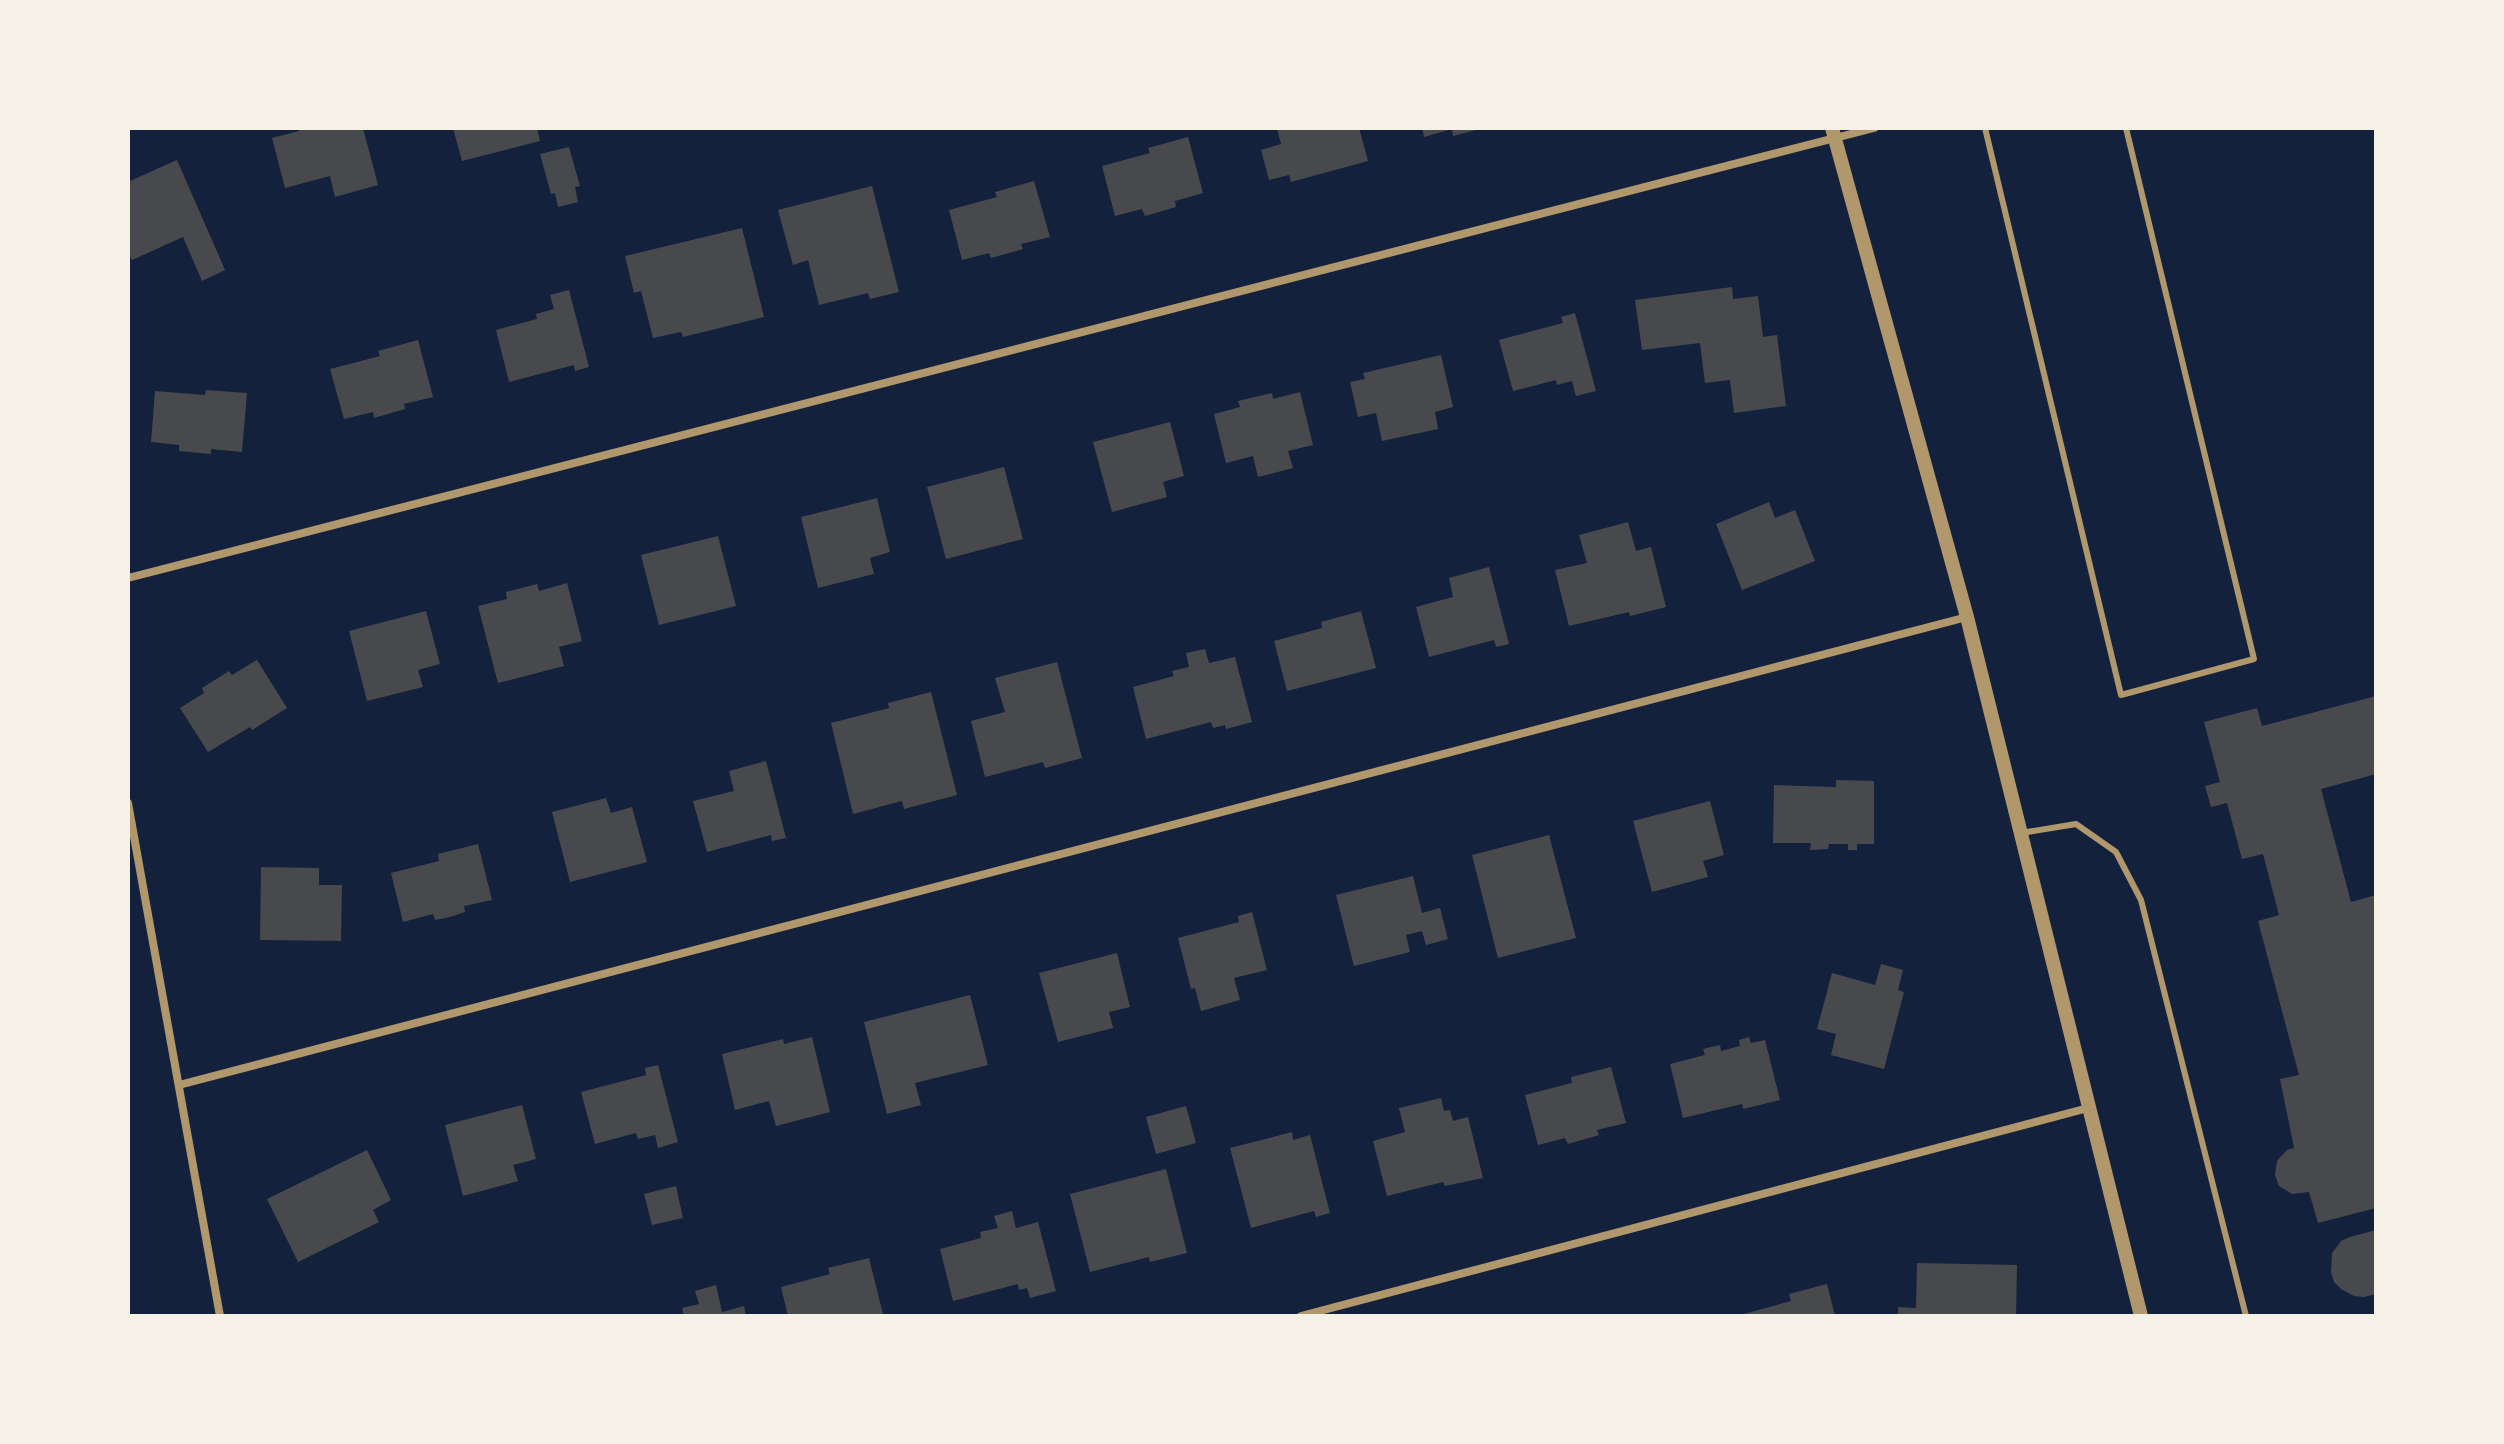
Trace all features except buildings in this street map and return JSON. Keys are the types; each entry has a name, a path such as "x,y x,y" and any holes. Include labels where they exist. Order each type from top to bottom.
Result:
{"street":[{"path":"128,578 1833,133 1874,128"},
{"path":"1833,133 1967,617 2141,1316"},
{"path":"179,1085 1967,617"},
{"path":"128,803 220,1316"},
{"path":"1301,1316 2088,1108"}],"lane":[{"path":"1985,128 2121,695 2254,659 2126,128"},
{"path":"2021,833 2076,824 2116,852 2141,900 2246,1316"}]}
